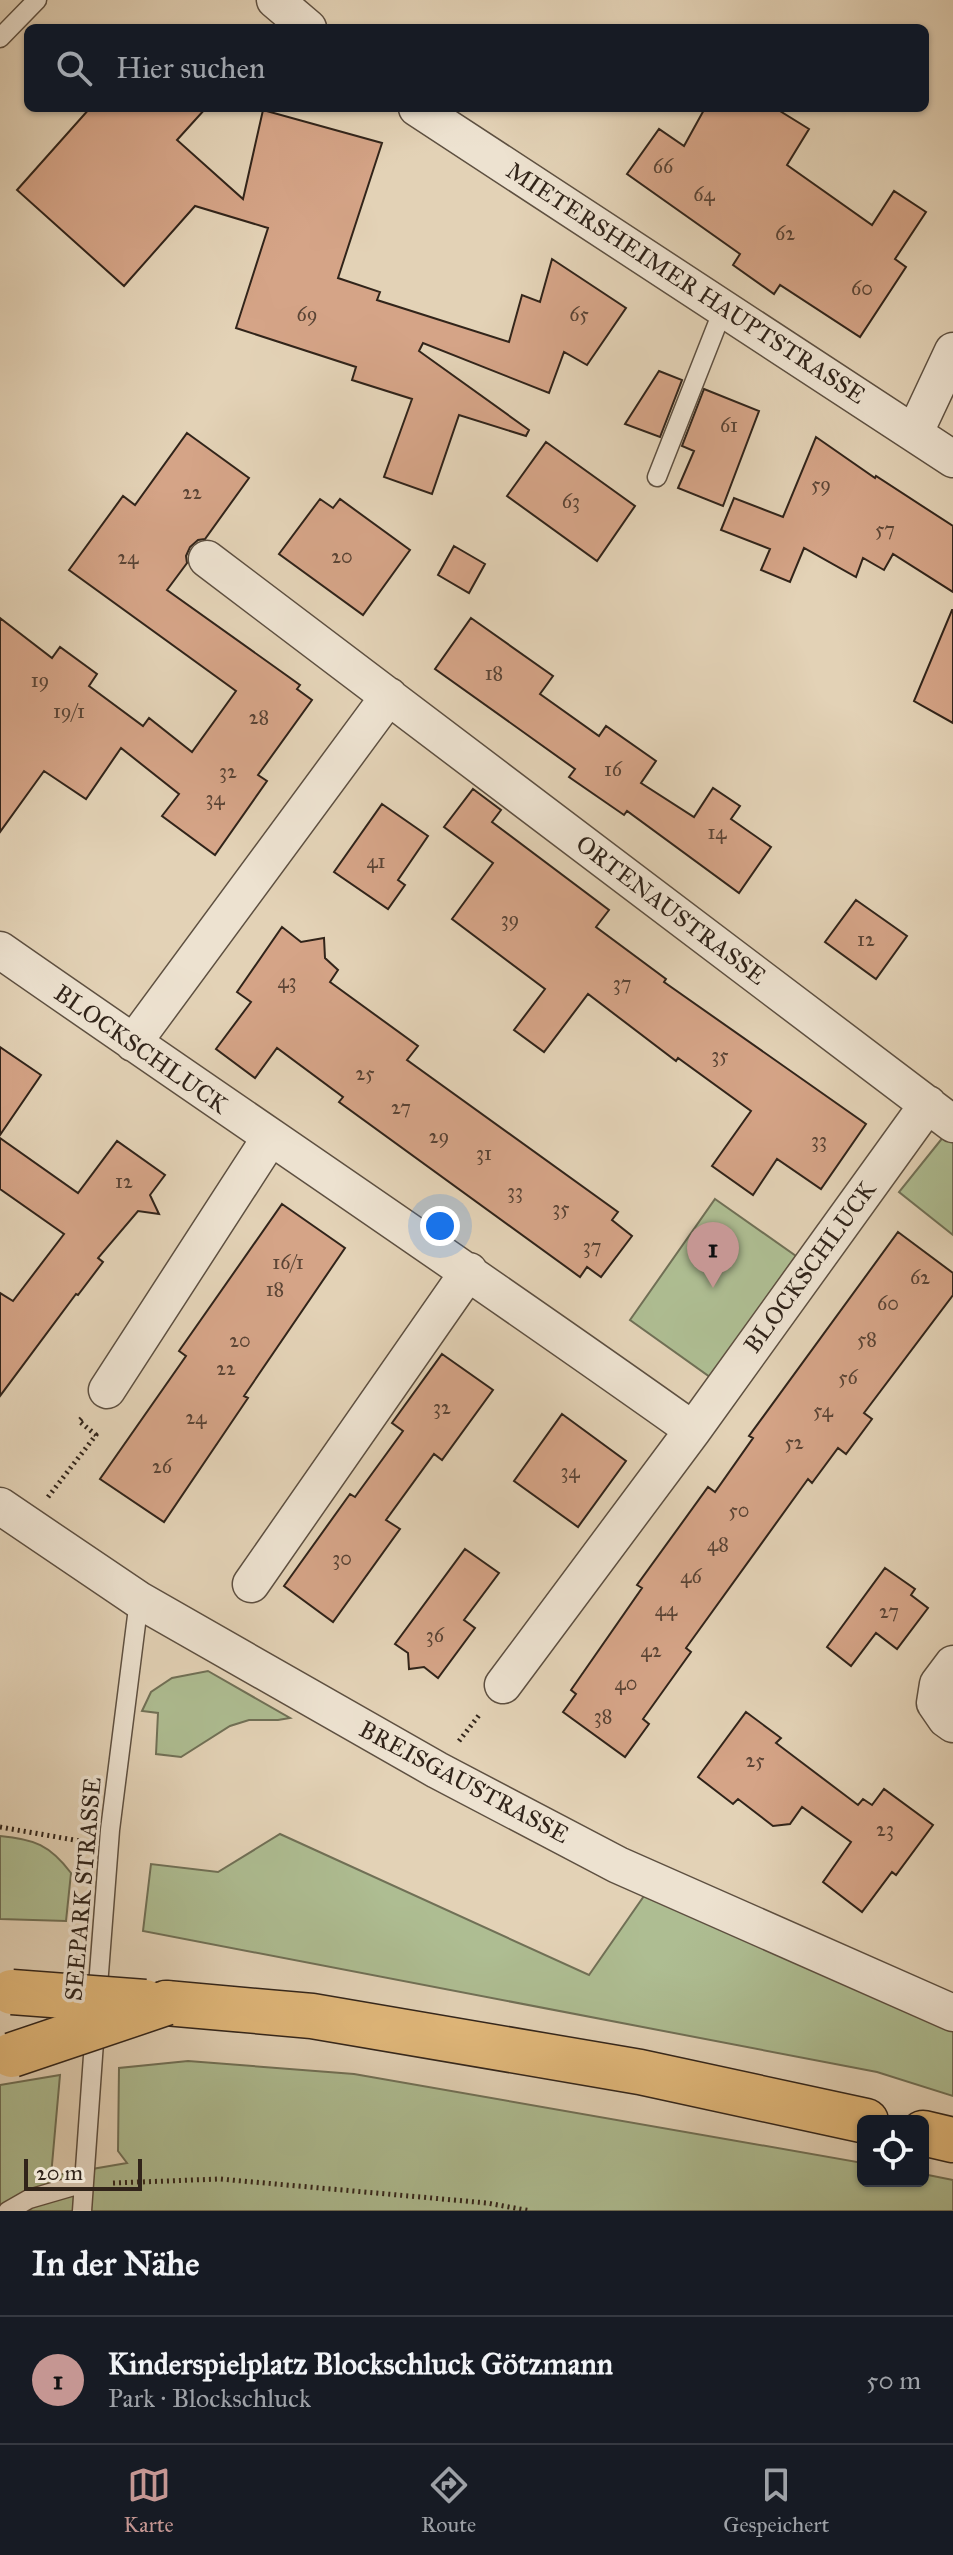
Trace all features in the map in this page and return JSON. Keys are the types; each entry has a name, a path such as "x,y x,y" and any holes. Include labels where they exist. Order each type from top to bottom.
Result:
{"main road":[{"path":"6,1991 312,2016 640,2072 857,2119"},
{"path":"6,2057 179,2004"},
{"path":"929,2134 953,2140"}],"street":[{"path":"275,0 303,24"},
{"name":"MIETERSHEIMER HAUPTSTRASSE","path":"423,112 953,459"},
{"path":"915,432 953,351"},
{"name":"ORTENAUSTRASSE","path":"207,559 940,1114"},
{"path":"133,1043 389,696"},
{"name":"BLOCKSCHLUCK","path":"4,963 133,1043 469,1271 693,1430"},
{"name":"BLOCKSCHLUCK","path":"503,1685 693,1430 940,1114"},
{"path":"107,1390 270,1138"},
{"path":"251,1584 469,1271"},
{"name":"BREISGAUSTRASSE","path":"0,1506 139,1600 437,1770 618,1865 953,2013"},
{"path":"953,1664 938,1684 935,1703 953,1724"}],"lane":[{"path":"0,38 37,0"},
{"path":"657,477 724,307"},
{"name":"SEEPARK STRASSE","path":"82,2211 109,1846 139,1600"},
{"path":"8,2211 29,2199 84,2183"}],"path":[{"path":"43,1504 96,1435 79,1421 107,1390"},
{"path":"437,1770 503,1685"},
{"path":"0,1827 109,1846"},
{"path":"84,2183 220,2179 487,2203 531,2211"}],"green space":[{"path":"944,1136 953,1143 953,1235 899,1192"},
{"path":"715,1199 796,1256 710,1377 630,1320"},
{"path":"208,1671 290,1718 249,1720 230,1726 181,1757 156,1754 158,1713 142,1711 151,1692 172,1678"},
{"path":"280,1834 589,1975 644,1896 953,2031 953,2096 877,2072 143,1931 151,1864 218,1872"},
{"path":"0,1836 40,1845 56,1856 71,1873 66,1921 0,1919"},
{"path":"188,2061 354,2074 857,2162 857,2187 929,2187 929,2175 953,2180 953,2211 0,2211 0,2085 60,2075 51,2176 127,2163 118,2151 119,2068"}],"building":[{"path":"86,112 202,112 177,140 243,199 263,112 270,112 382,143 338,278 380,292 377,300 509,342 522,295 540,302 552,259 626,308 587,365 564,352 549,393 423,343 419,351 529,430 526,436 459,415 432,494 384,477 412,399 352,380 356,367 236,328 268,228 195,206 124,286 17,190"},
{"path":"703,112 781,112 809,129 787,165 872,225 894,191 926,212 895,259 906,267 860,337 780,285 774,294 733,265 740,254 627,174 659,129 684,146"},
{"path":"659,371 682,380 660,437 625,424"},
{"path":"704,389 759,411 723,506 678,488 694,451 682,446"},
{"path":"187,433 249,478 205,539 198,540 190,547 187,563 167,590 300,685 297,689 312,700 258,775 267,781 215,855 162,816 179,794 121,748 86,799 44,771 0,832 0,618 52,658 60,647 97,674 89,686 143,726 149,718 192,752 236,691 69,570 123,496 135,505"},
{"path":"816,437 953,526 953,592 893,554 884,570 863,558 856,577 804,548 790,582 761,570 770,549 721,530 734,498 783,517"},
{"path":"546,442 635,506 597,561 507,496"},
{"path":"320,499 333,508 340,499 410,550 363,615 279,554"},
{"path":"454,546 485,564 469,593 438,575"},
{"path":"953,610 953,723 914,701"},
{"path":"471,618 553,676 540,694 599,736 606,726 656,761 641,783 694,817 713,788 740,806 731,819 771,847 739,893 627,811 624,815 569,777 575,769 435,669"},
{"path":"473,789 501,810 492,822 609,910 596,927 666,979 664,982 866,1124 821,1189 777,1159 753,1195 712,1166 751,1111 678,1058 676,1061 588,994 544,1052 514,1030 545,989 452,919 493,863 444,827"},
{"path":"382,804 428,836 398,880 405,885 388,909 334,872"},
{"path":"856,900 907,936 876,979 825,942"},
{"path":"282,927 301,942 324,938 325,958 338,970 330,982 418,1046 407,1060 618,1212 612,1220 632,1236 601,1277 587,1267 580,1277 339,1102 343,1097 277,1048 255,1078 216,1049 251,1002 237,992"},
{"path":"0,1047 41,1075 0,1135"},
{"path":"0,1138 78,1193 117,1141 165,1175 150,1195 159,1214 138,1211 98,1258 103,1262 0,1396 0,1293 13,1301 64,1234 0,1189"},
{"path":"282,1204 345,1248 244,1396 248,1398 164,1522 100,1479 186,1356 179,1351"},
{"path":"898,1232 953,1273 953,1295 864,1413 872,1419 846,1454 838,1448 812,1483 808,1479 686,1648 691,1652 643,1719 649,1724 625,1757 563,1712 576,1694 571,1690 642,1588 637,1585 708,1487 715,1492 753,1438 749,1436"},
{"path":"442,1354 493,1390 442,1460 434,1454 386,1520 400,1529 333,1622 284,1586 350,1494 355,1497 403,1431 392,1423"},
{"path":"562,1414 626,1461 578,1527 514,1481"},
{"path":"465,1549 499,1573 464,1620 475,1628 438,1678 424,1667 409,1669 408,1653 395,1644"},
{"path":"885,1568 915,1589 911,1595 928,1608 897,1649 876,1633 851,1666 827,1647"},
{"path":"746,1712 781,1738 776,1743 858,1805 863,1799 872,1805 884,1789 933,1825 896,1875 892,1872 862,1912 823,1882 851,1842 802,1807 790,1824 773,1826 738,1799 733,1804 698,1777"}],"place":[{"name":"Kinderspielplatz Blockschluck Götzmann","path":"713,1288"}]}
